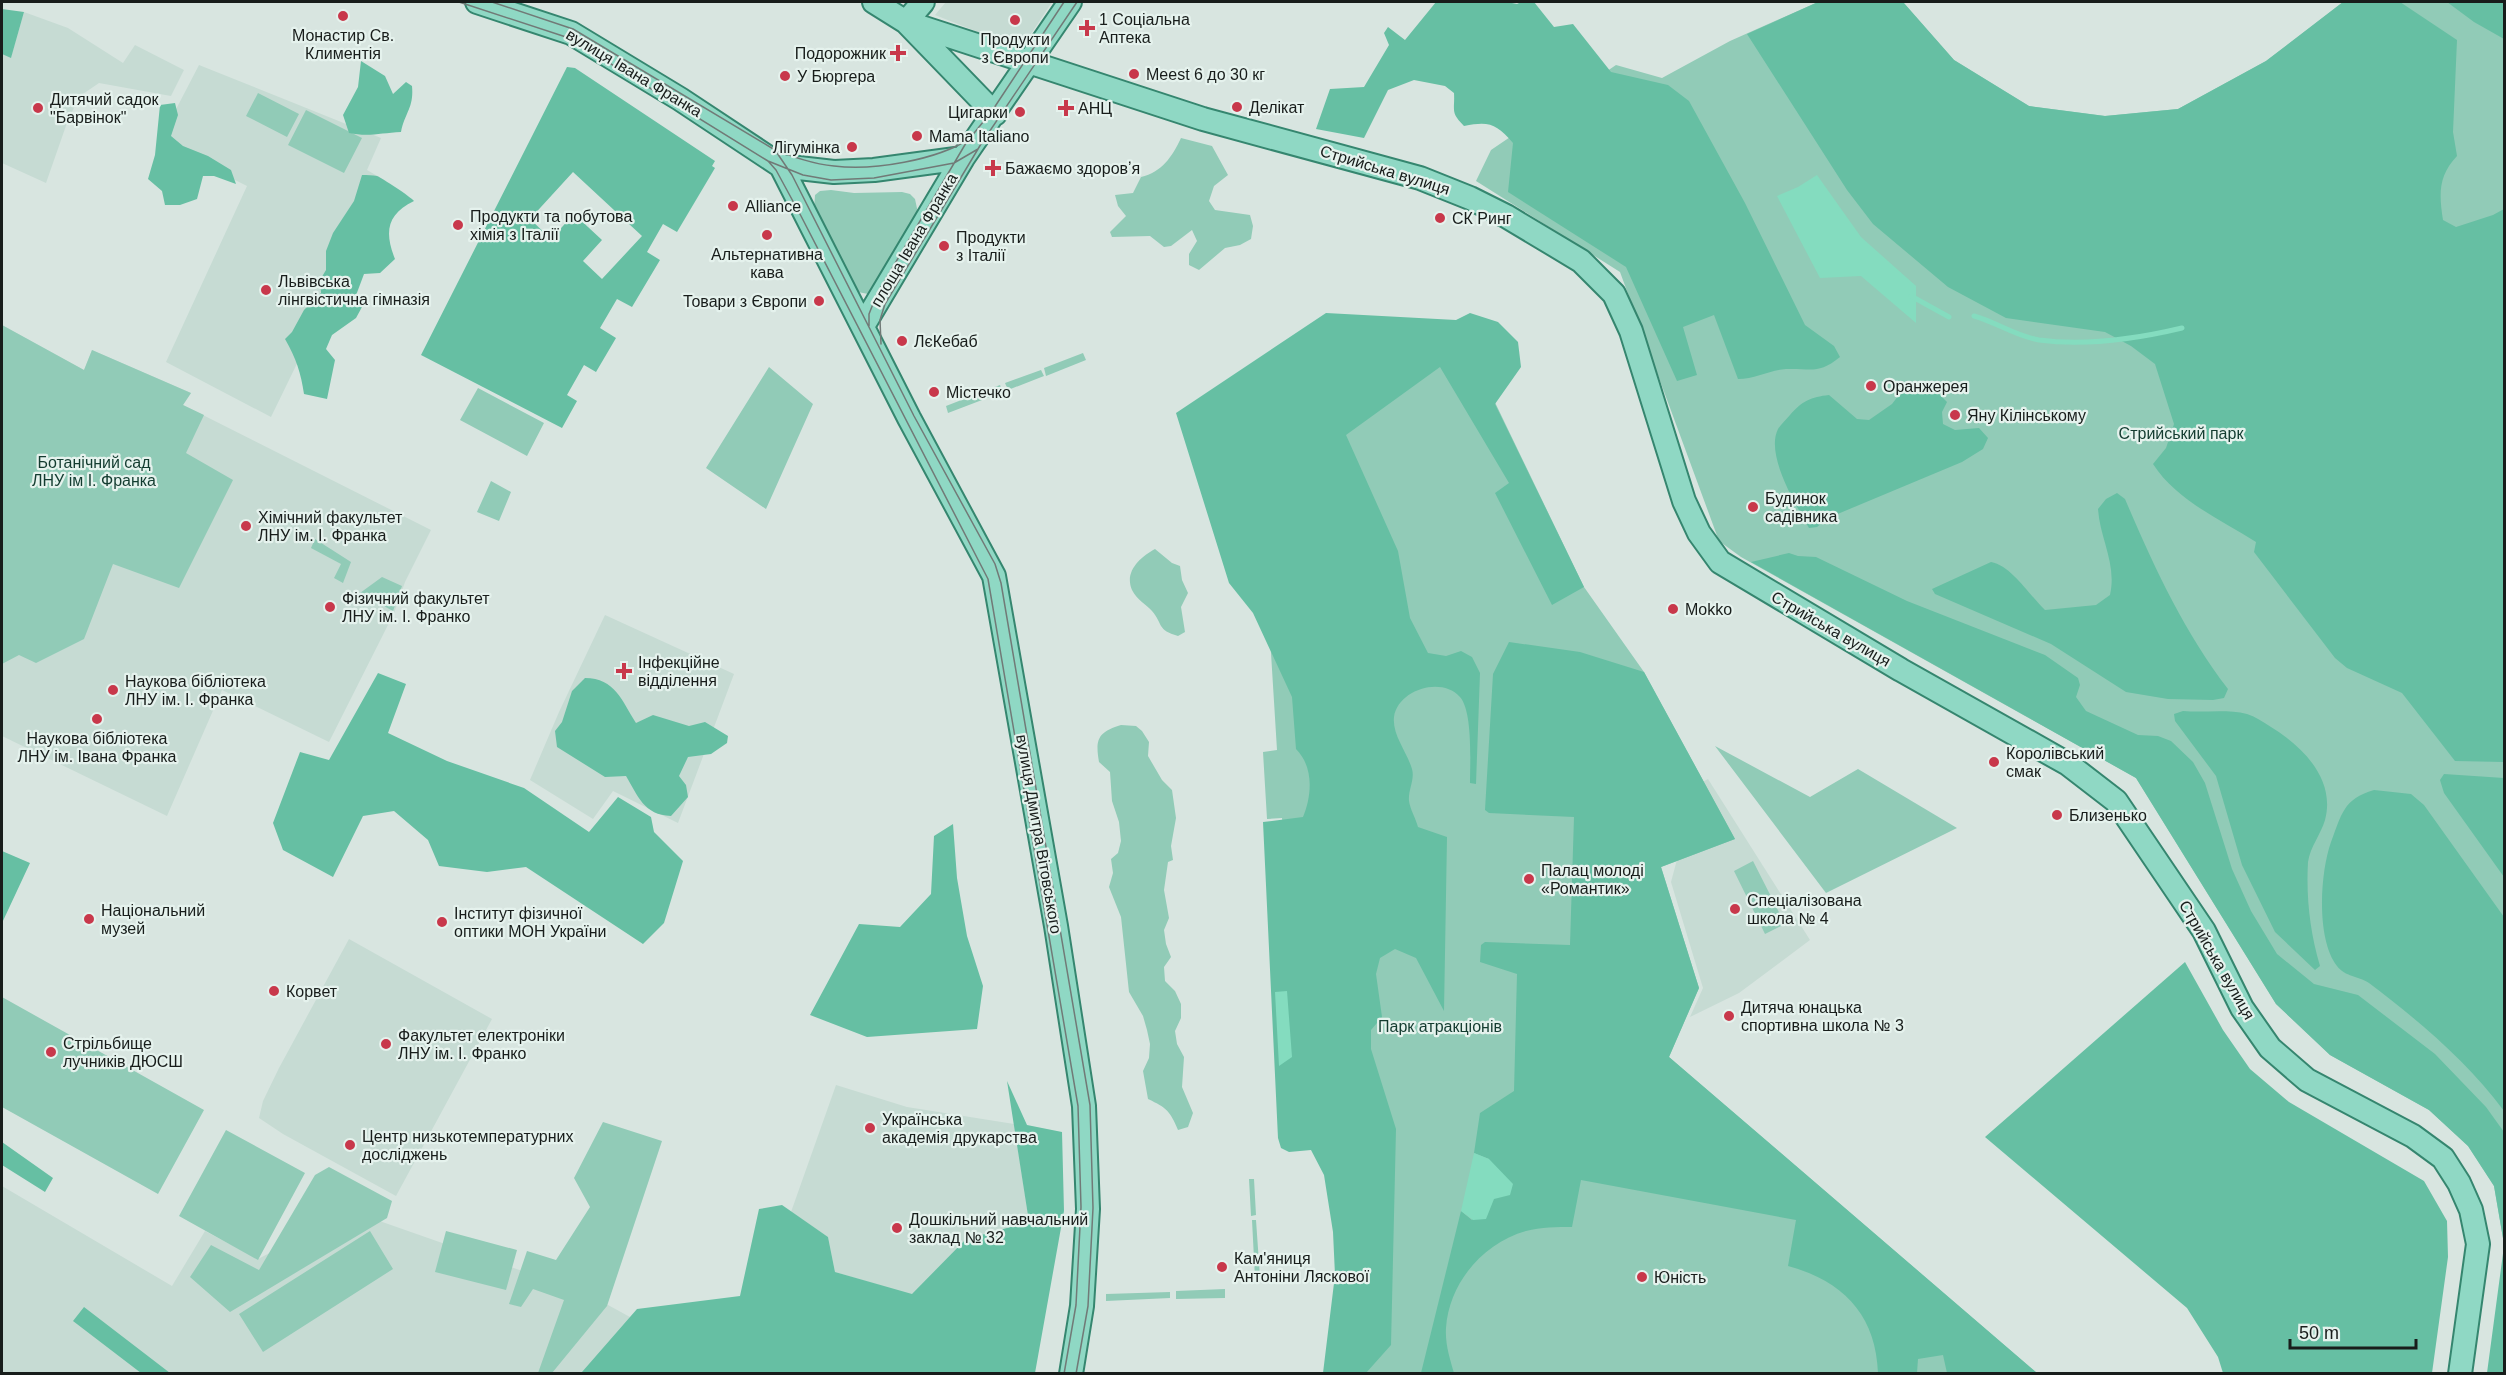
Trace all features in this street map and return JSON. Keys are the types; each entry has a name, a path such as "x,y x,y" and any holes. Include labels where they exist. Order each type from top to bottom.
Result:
{"main road":[{"name":"вулиця Івана Франка","path":"477,2 571,33 680,99 781,166"},
{"path":"874,2 906,22"},
{"path":"893,2 906,22 995,114"},
{"path":"906,22 923,2"},
{"path":"963,158 1070,2"},
{"name":"Стрийська вулиця","path":"906,22 1203,119 1420,178 1470,198 1506,216 1581,261 1614,294 1631,331 1684,501 1699,532 1720,562 1901,670 2068,764 2116,801 2204,931 2242,1008 2270,1047 2307,1080 2413,1136 2443,1158 2459,1183 2471,1209 2478,1244 2460,1374"},
{"name":"площа Івана Франка","path":"781,166 834,172 963,158"},
{"name":"площа Івана Франка","path":"863,326 963,158"},
{"name":"площа Івана Франка","path":"781,166 863,326"},
{"name":"вулиця Дмитра Вітовського","path":"863,326 909,418 994,576 1056,926 1084,1106 1088,1209 1082,1306 1071,1374"}],"shaded area":[{"path":"946,2 1052,2 1021,49 935,15"},
{"name":"Дитячий садок \"Барвінок\"","path":"24,12 68,28 123,63 135,45 184,70 171,96 99,83 80,96 68,120 46,183 2,163 2,54 11,57"},
{"name":"Львівська лінгвістична гімназія","path":"199,65 381,138 367,170 386,181 271,417 166,362 247,186 159,142"},
{"path":"1817,175 1861,237 1916,286 1916,323 1861,276 1820,278 1777,196"},
{"path":"2,325 84,370 92,350 191,393 183,405 431,530 405,582 394,613 329,742 222,690 167,816 2,736"},
{"path":"605,615 734,674 678,823 613,791 593,819 530,780"},
{"name":"Спеціалізована школа № 4","path":"1708,779 1810,940 1739,993 1690,1017 1703,988 1671,882 1685,830 1679,795"},
{"name":"Факультет електроніки ЛНУ ім. І. Франко","path":"349,939 492,1019 396,1196 283,1134 259,1118 263,1101 279,1068"},
{"path":"1287,991 1292,1057 1279,1066 1275,992"},
{"path":"836,1085 907,1107 1014,1124 1029,1222 966,1239 912,1295 835,1272 828,1237 791,1212"},
{"path":"1474,1153 1489,1159 1513,1184 1510,1195 1494,1199 1486,1219 1473,1220 1461,1211"},
{"path":"2,1186 172,1286 205,1231 258,1259 351,1211 588,1294 732,1373 2,1373"}],"green space":[{"path":"1436,2 1517,4 1534,2 1554,27 1573,24 1611,72 1668,85 1689,101 1745,203 1805,325 1834,346 1840,357 1820,368 1786,369 1738,379 1714,315 1683,327 1697,375 1677,381 1626,267 1508,192 1513,143 1492,125 1464,126 1455,114 1454,93 1445,86 1414,80 1388,90 1364,138 1316,129 1330,89 1364,87 1389,45 1384,33 1388,27 1405,40"},
{"name":"Стрийський парк","path":"1818,2 1903,2 1954,60 2029,106 2105,116 2178,109 2266,61 2343,2 2504,2 2504,1244 2494,1186 2468,1146 2429,1110 2330,1055 2276,1004 2136,778 1741,557 1719,541 1620,272 1476,181 1491,150 1616,65 1662,78 1730,41"},
{"path":"1818,2 1903,2 1954,60 2029,106 2105,116 2178,109 2266,61 2343,2 2400,2 2457,40 2453,132 2457,156 2446,171 2441,186 2443,220 2456,227 2504,209 2504,762 2455,761 2402,693 2347,668 2335,658 2254,552 2256,542 2187,499 2163,477 2153,464 2166,448 2174,424 2155,364 2131,346 2105,332 2006,318 1948,287 1873,224 1847,190 1747,34"},
{"path":"2447,2 2504,2 2504,39 2474,22"},
{"path":"2,9 24,12 11,58 2,54"},
{"path":"361,61 385,76 393,94 406,82 412,86 410,105 401,132 369,135 349,133 343,115 358,87"},
{"path":"567,67 575,68 715,161 712,166 715,168 677,232 663,224 647,252 660,260 632,307 617,299 600,328 616,338 596,372 584,365 567,395 577,401 562,428 421,355","holes":["573,172 642,236 602,279 583,261 602,240 574,214 551,239 530,219"]},
{"path":"258,93 299,114 287,137 246,116"},
{"path":"175,103 178,115 171,136 183,146 208,156 231,170 236,184 214,176 203,176 197,199 180,205 165,205 162,191 148,179 155,155 160,105"},
{"path":"306,110 362,138 344,173 288,145"},
{"path":"1181,138 1212,146 1228,175 1214,186 1209,201 1215,210 1250,215 1253,226 1251,239 1240,245 1225,248 1199,270 1189,265 1189,254 1197,241 1192,230 1171,246 1164,247 1150,236 1112,237 1110,232 1126,216 1118,206 1115,195 1133,193 1141,177 1161,167"},
{"path":"362,175 377,176 414,201 398,212 390,225 390,240 395,259 380,273 364,274 355,298 362,307 356,318 332,335 326,349 335,360 327,399 304,394 298,366 285,339 292,332 304,310 321,293 320,280 326,270 326,251 333,233 354,201"},
{"path":"820,191 854,193 902,192 910,194 915,199 918,213 868,294 858,292 853,287 814,210 815,195"},
{"path":"1326,313 1456,320 1470,313 1498,322 1518,342 1521,367 1495,404 1584,587 1552,605 1495,493 1509,483 1440,367 1346,435 1398,551 1410,618 1428,653 1446,656 1461,651 1472,657 1480,673 1476,784 1470,783 1469,726 1460,697 1442,687 1421,689 1403,700 1394,717 1397,737 1412,769 1409,801 1418,827 1447,837 1444,1011 1416,958 1395,949 1380,958 1376,974 1382,1017 1371,1030 1371,1049 1396,1129 1391,1345 1366,1373 1323,1373 1335,1275 1333,1232 1324,1175 1311,1150 1289,1152 1281,1148 1278,1138 1263,822 1303,817 1310,782 1306,764 1296,749 1292,697 1253,613 1229,583 1176,413"},
{"name":"Ботанічний сад ЛНУ ім І. Франка","path":"2,325 84,370 92,350 191,393 183,405 204,415 186,453 233,480 179,588 113,564 84,639 36,663 19,655 2,664"},
{"name":"Парк атракціонів","path":"1332,328 1464,338 1584,587 1644,672 1735,839 1661,867 1699,988 1669,1057 2037,1373 1336,1373 1351,1228 1298,1080 1282,818 1267,819 1263,752 1277,750 1270,637"},
{"path":"1083,353 1086,360 1046,376 1044,368"},
{"path":"769,367 813,404 766,509 706,468"},
{"path":"1041,370 1044,376 1008,390 1005,383"},
{"path":"1920,383 1931,386 1947,402 1942,412 1943,424 1955,430 1979,428 1988,438 1983,449 1962,462 1828,518 1817,527 1809,528 1790,493 1779,466 1775,440 1779,427 1803,403 1829,395 1857,419 1869,420 1892,404 1905,387"},
{"path":"1000,385 1003,392 948,413 946,406"},
{"path":"478,388 544,423 527,456 460,420"},
{"path":"491,481 511,492 499,521 477,512"},
{"path":"2117,493 2125,499 2158,573 2183,621 2228,689 2224,698 2213,700 2168,699 2126,692 2051,644 1935,594 1932,589 1991,562 2013,575 2045,610 2096,605 2110,595 2112,584 2110,562 2098,509 2106,499"},
{"path":"315,539 351,562 343,583 334,578 341,564 311,548"},
{"path":"1155,549 1172,563 1180,566 1182,580 1188,593 1181,607 1185,632 1178,636 1163,629 1152,611 1134,593 1130,583 1135,566"},
{"path":"1789,553 1816,557 1907,601 2045,655 2078,678 2080,685 2076,697 2086,711 2138,735 2158,736 2171,741 2193,762 2205,783 2232,869 2251,911 2277,954 2314,984 2358,995 2435,1054 2486,1107 2504,1132 2504,1244 2494,1186 2468,1146 2429,1110 2330,1055 2276,1004 2136,778 1751,562"},
{"path":"382,577 402,586 393,611 360,593"},
{"path":"1509,642 1580,652 1644,672 1735,839 1661,867 1699,988 1669,1057 2037,1373 1947,1373 1943,1355 1918,1359 1917,1373 1878,1373 1871,1334 1853,1303 1825,1281 1788,1266 1796,1220 1581,1180 1572,1227 1537,1229 1510,1237 1483,1255 1471,1267 1454,1296 1446,1328 1446,1340 1454,1373 1421,1373 1461,1211 1472,1220 1489,1159 1474,1153 1480,1113 1514,1091 1517,974 1480,962 1481,945 1485,942 1570,945 1574,817 1489,813 1485,810 1493,674"},
{"path":"378,673 406,684 388,733 447,761 524,788 589,832 618,797 651,817 654,832 683,861 664,923 643,944 526,867 487,872 439,866 428,840 394,811 363,816 333,877 283,850 273,823 300,752 329,760"},
{"path":"585,678 595,679 611,686 622,699 636,723 653,715 689,726 705,722 728,736 727,743 711,754 688,757 679,776 686,785 688,797 671,816 662,815 648,808 638,797 626,776 605,777 557,747 555,731 562,722 572,691"},
{"path":"2183,711 2247,714 2262,721 2305,754 2321,778 2326,791 2325,820 2308,862 2310,915 2320,966 2315,970 2275,932 2242,865 2216,776 2175,721 2174,714"},
{"path":"1121,725 1136,726 1149,742 1148,756 1162,780 1172,790 1176,818 1171,846 1173,860 1168,862 1164,890 1169,918 1164,930 1171,957 1164,967 1165,981 1175,991 1181,1004 1181,1018 1175,1031 1177,1044 1184,1057 1182,1087 1193,1113 1188,1127 1178,1130 1167,1111 1148,1099 1143,1071 1149,1058 1150,1044 1143,1016 1129,992 1121,917 1109,887 1113,873 1111,859 1118,853 1121,841 1119,822 1112,801 1110,772 1099,762 1098,742 1107,730"},
{"path":"1715,746 1810,797 1858,769 1957,828 1826,893"},
{"path":"2444,774 2504,778 2504,877 2444,793 2440,780"},
{"path":"2374,790 2411,794 2424,805 2504,917 2504,1111 2474,1075 2441,1042 2369,983 2340,970 2330,954 2323,923 2322,906 2327,855 2345,809 2356,798"},
{"path":"953,824 957,878 967,936 983,986 977,1029 867,1037 810,1015 859,924 900,927 931,894 934,836"},
{"path":"2,851 30,863 2,923"},
{"path":"1753,861 1785,924 1765,934 1734,871"},
{"path":"2185,962 2223,1030 2250,1069 2289,1102 2424,1181 2447,1221 2448,1257 2432,1373 2223,1373 2218,1357 2187,1308 1985,1137"},
{"name":"Стрільбище лучників ДЮСШ","path":"2,997 204,1110 158,1194 2,1107"},
{"path":"1007,1081 1027,1125 1062,1132 1064,1211 1035,1373 582,1372 637,1309 740,1296 759,1209 782,1205 828,1237 835,1272 912,1294 966,1239 1029,1222"},
{"path":"603,1122 662,1141 607,1306 552,1373 538,1373 564,1300 533,1289 521,1307 509,1304 527,1251 556,1260 590,1207 574,1178"},
{"path":"226,1130 305,1173 258,1260 179,1216"},
{"path":"2,1142 53,1178 45,1192 2,1165"},
{"path":"329,1167 392,1201 387,1218 230,1312 190,1277 211,1245 259,1270 315,1175"},
{"path":"1249,1179 1254,1179 1256,1215 1251,1216"},
{"path":"1252,1220 1256,1220 1260,1277 1255,1278"},
{"path":"370,1231 393,1269 263,1352 239,1314"},
{"path":"446,1231 517,1250 506,1290 435,1272"},
{"path":"2504,1246 2504,1373 2487,1373"},
{"path":"1225,1289 1225,1298 1176,1299 1176,1291"},
{"path":"1170,1292 1170,1298 1106,1301 1106,1294"},
{"path":"84,1307 170,1373 141,1373 73,1321"}],"waterway":[{"path":"1911,296 1949,317"},
{"path":"1974,316 2030,338 2056,342 2110,340 2182,328"}],"tram line":[{"path":"459,2 569,38 768,161 803,175 831,180 874,178 954,163 978,149"},
{"path":"492,2 573,29 775,150 804,160 850,167 885,165 940,153 969,139"},
{"path":"869,326 869,314 877,294 966,143 992,111 1064,2"},
{"path":"881,344 880,320 885,304 981,144 1077,2"},
{"path":"775,150 792,175 914,416 995,564 1001,583 1090,1105 1093,1208 1088,1306 1076,1374"},
{"path":"768,161 776,170 801,216 988,579 1078,1106 1081,1207 1076,1305 1064,1374"}],"place":[{"name":"Монастир Св. Климентія","path":"343,16"},
{"name":"Продукти з Європи","path":"1015,20"},
{"name":"1 Соціальна Аптека","path":"1087,28"},
{"name":"Подорожник","path":"898,53"},
{"name":"Meest 6 до 30 кг","path":"1134,74"},
{"name":"У Бюргера","path":"785,76"},
{"name":"Делікат","path":"1237,107"},
{"name":"Дитячий садок \"Барвінок\"","path":"38,108"},
{"name":"АНЦ","path":"1066,108"},
{"name":"Цигарки","path":"1020,112"},
{"name":"Mama Italiano","path":"917,136"},
{"name":"Лігумінка","path":"852,147"},
{"name":"Бажаємо здоровʼя","path":"993,168"},
{"name":"Alliance","path":"733,206"},
{"name":"СК Ринг","path":"1440,218"},
{"name":"Продукти та побутова хімія з Італії","path":"458,225"},
{"name":"Альтернативна кава","path":"767,235"},
{"name":"Продукти з Італії","path":"944,246"},
{"name":"Львівська лінгвістична гімназія","path":"266,290"},
{"name":"Товари з Європи","path":"819,301"},
{"name":"ЛєКебаб","path":"902,341"},
{"name":"Оранжерея","path":"1871,386"},
{"name":"Мiстечко","path":"934,392"},
{"name":"Яну Кілінському","path":"1955,415"},
{"name":"Будинок садівника","path":"1753,507"},
{"name":"Хімічний факультет ЛНУ ім. І. Франка","path":"246,526"},
{"name":"Фізичний факультет ЛНУ ім. І. Франко","path":"330,607"},
{"name":"Mokko","path":"1673,609"},
{"name":"Інфекційне відділення","path":"624,671"},
{"name":"Наукова бібліотека ЛНУ ім. І. Франка","path":"113,690"},
{"name":"Наукова бібліотека ЛНУ ім. Івана Франка","path":"97,719"},
{"name":"Королівський смак","path":"1994,762"},
{"name":"Близенько","path":"2057,815"},
{"name":"Палац молоді «Романтик»","path":"1529,879"},
{"name":"Спеціалізована школа № 4","path":"1735,909"},
{"name":"Національний музей","path":"89,919"},
{"name":"Інститут фізичної оптики МОН України","path":"442,922"},
{"name":"Корвет","path":"274,991"},
{"name":"Дитяча юнацька спортивна школа № 3","path":"1729,1016"},
{"name":"Факультет електроніки ЛНУ ім. І. Франко","path":"386,1044"},
{"name":"Стрільбище лучників ДЮСШ","path":"51,1052"},
{"name":"Українська академія друкарства","path":"870,1128"},
{"name":"Центр низькотемпературних досліджень","path":"350,1145"},
{"name":"Дошкільний навчальний заклад № 32","path":"897,1228"},
{"name":"Кам'яниця Антоніни Ляскової","path":"1222,1267"},
{"name":"Юність","path":"1642,1277"}]}
